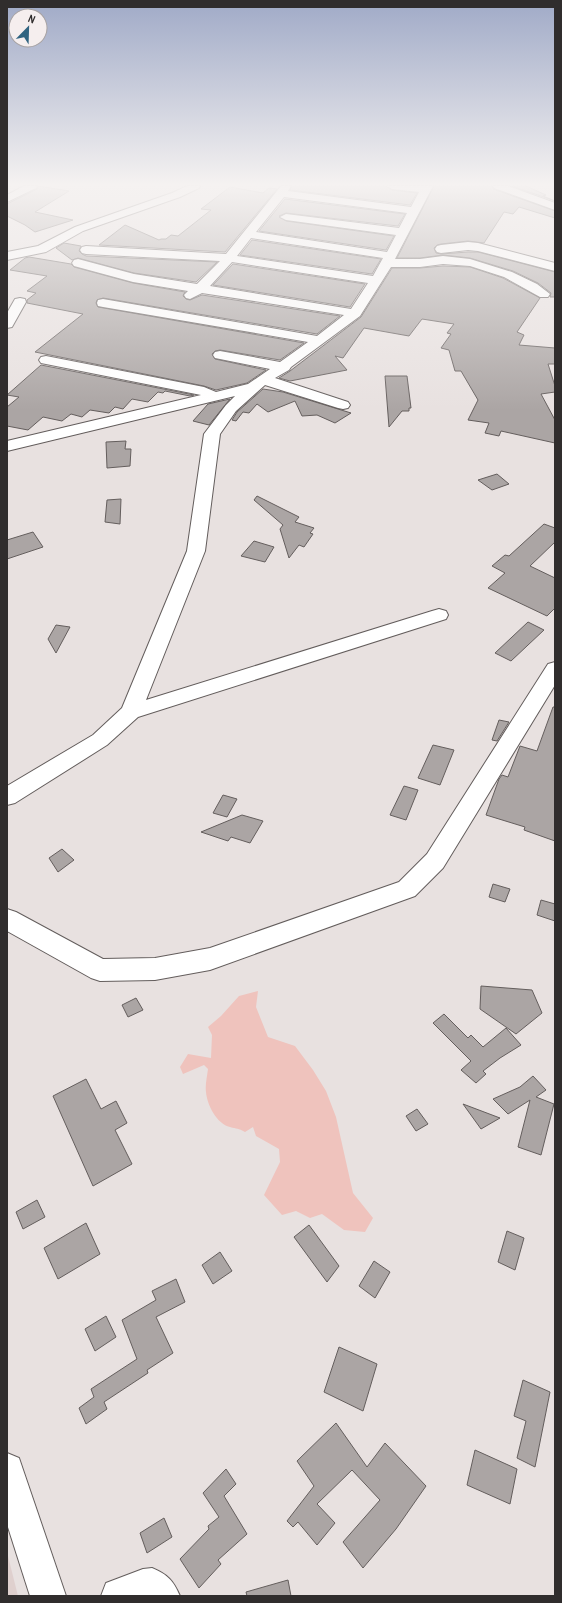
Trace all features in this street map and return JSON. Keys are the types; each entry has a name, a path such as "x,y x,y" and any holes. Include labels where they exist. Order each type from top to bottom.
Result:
{"street":[{"path":"156,312 200,290 226,261"},
{"path":"248,261 376,280"},
{"path":"131,712 196,551 212,434 231,408 248,389 284,367 355,312 388,261"},
{"path":"424,261 438,261"},
{"path":"452,261 468,262 485,266 530,285 544,294"},
{"path":"530,261 555,267"},
{"path":"78,263 133,278 200,290 355,312"},
{"path":"530,285 555,287"},
{"path":"7,324 20,302"},
{"path":"103,303 320,340"},
{"path":"220,355 284,367"},
{"path":"46,360 209,394"},
{"path":"7,446 209,394 248,389 318,396 343,406"},
{"path":"7,797 100,740 131,712 439,615"},
{"path":"7,919 100,970 155,969 210,959 407,889 435,861 555,669"},
{"path":"7,1470 48,1596"},
{"path":"119,1596 143,1587 152,1586 162,1596"}],"shaded area":[{"path":"258,991 256,1007 268,1037 295,1046 313,1070 326,1091 336,1117 353,1193 373,1218 365,1232 344,1230 322,1214 310,1218 296,1211 282,1215 264,1195 280,1162 279,1149 256,1136 253,1127 245,1132 225,1125 217,1118 208,1103 206,1087 208,1069 204,1065 183,1074 180,1067 188,1054 211,1058 212,1035 208,1027 221,1016 239,996"},
{"path":"7,1552 18,1596 7,1596"}],"building":[{"path":"21,261 52,261 71,264 74,267 133,283 185,292 183,296 190,300 202,295 340,316 317,334 103,298 97,300 96,303 98,307 304,343 280,360 220,350 215,351 212,354 215,359 266,370 247,383 216,390 204,386 35,352 83,314 27,303 27,300 36,293 27,291 47,276 10,270"},
{"path":"88,261 217,262 196,282 134,273"},
{"path":"280,261 380,261 372,274"},
{"path":"479,261 512,261 555,272 555,297 550,297 551,293 538,283 513,271"},
{"path":"233,264 365,284 350,307 213,285"},
{"path":"443,266 470,267 503,278 540,298 517,332 524,335 519,345 555,348 555,364 548,364 555,386 555,392 541,394 555,420 555,443 501,431 499,436 485,433 489,423 468,420 478,400 461,371 455,371 449,350 441,348 451,334 447,333 454,324 422,319 409,336 364,328 343,358 335,356 347,370 290,381 279,378 361,317 392,268"},
{"path":"41,365 194,395 190,396 165,391 163,393 158,392 148,402 132,399 123,409 115,407 109,413 90,410 82,417 71,414 62,421 43,417 28,430 7,426 7,407 19,397 7,395"},
{"path":"385,376 407,376 411,408 409,408 409,411 402,411 389,427"},
{"path":"263,389 283,392 351,413 335,423 317,415 302,416 295,401 268,412 257,404 249,413 243,412 236,421 232,420 237,412"},
{"path":"230,399 209,425 193,421 208,404"},
{"path":"126,441 125,449 131,449 130,466 107,468 106,442"},
{"path":"497,474 509,484 492,490 478,480"},
{"path":"257,496 299,517 295,522 314,528 310,533 313,534 304,547 299,545 289,558 280,529 283,525 254,500"},
{"path":"121,499 120,524 105,522 107,500"},
{"path":"544,524 555,528 555,542 530,566 555,578 555,608 547,616 488,588 505,573 492,566 505,555 509,556"},
{"path":"33,532 43,547 7,559 7,540"},
{"path":"254,541 274,547 265,562 241,556"},
{"path":"528,622 544,630 511,661 495,653"},
{"path":"56,625 70,627 56,653 48,639"},
{"path":"553,707 555,707 555,841 524,830 525,827 486,815 499,779 502,775 508,777 520,746 537,751"},
{"path":"499,720 509,722 497,741 492,740"},
{"path":"433,745 454,750 440,785 418,778"},
{"path":"404,786 418,790 406,820 390,815"},
{"path":"223,795 237,799 227,817 213,813"},
{"path":"242,815 263,821 250,843 231,837 228,841 201,832"},
{"path":"62,849 74,860 58,872 49,858"},
{"path":"493,884 510,889 505,902 489,897"},
{"path":"541,900 555,904 555,921 537,915"},
{"path":"481,986 532,990 542,1013 516,1034 480,1009"},
{"path":"136,998 143,1010 128,1017 122,1005"},
{"path":"444,1014 468,1038 471,1035 483,1047 506,1028 521,1045 483,1071 486,1074 476,1083 461,1070 471,1061 433,1023"},
{"path":"533,1076 546,1090 536,1097 554,1104 541,1155 518,1147 530,1100 508,1114 493,1099 520,1087"},
{"path":"86,1079 101,1109 116,1101 127,1123 115,1130 132,1164 93,1186 53,1096"},
{"path":"463,1104 500,1118 481,1129"},
{"path":"417,1109 428,1124 416,1131 406,1116"},
{"path":"37,1200 45,1217 23,1229 16,1212"},
{"path":"86,1223 100,1254 58,1279 44,1248"},
{"path":"309,1225 339,1266 327,1282 294,1237"},
{"path":"507,1231 524,1238 515,1270 498,1262"},
{"path":"220,1252 232,1271 213,1284 202,1265"},
{"path":"374,1261 390,1272 375,1298 359,1286"},
{"path":"176,1279 185,1302 156,1317 173,1353 147,1370 148,1373 104,1402 107,1409 86,1424 79,1408 94,1397 91,1389 137,1359 122,1320 156,1300 152,1291"},
{"path":"106,1316 116,1337 95,1351 85,1329"},
{"path":"339,1347 377,1364 363,1411 324,1392"},
{"path":"523,1380 550,1392 535,1467 517,1458 526,1421 514,1416"},
{"path":"336,1423 367,1467 385,1443 426,1486 396,1529 363,1568 343,1542 380,1500 352,1470 317,1504 335,1523 317,1545 298,1522 293,1527 287,1521 314,1486 297,1461"},
{"path":"475,1450 517,1469 510,1504 467,1485"},
{"path":"226,1469 236,1484 224,1496 247,1534 218,1560 221,1564 199,1588 180,1559 209,1529 208,1526 219,1517 203,1493"},
{"path":"164,1518 172,1537 147,1553 140,1533"},
{"path":"288,1580 291,1596 247,1596 246,1592"}]}
